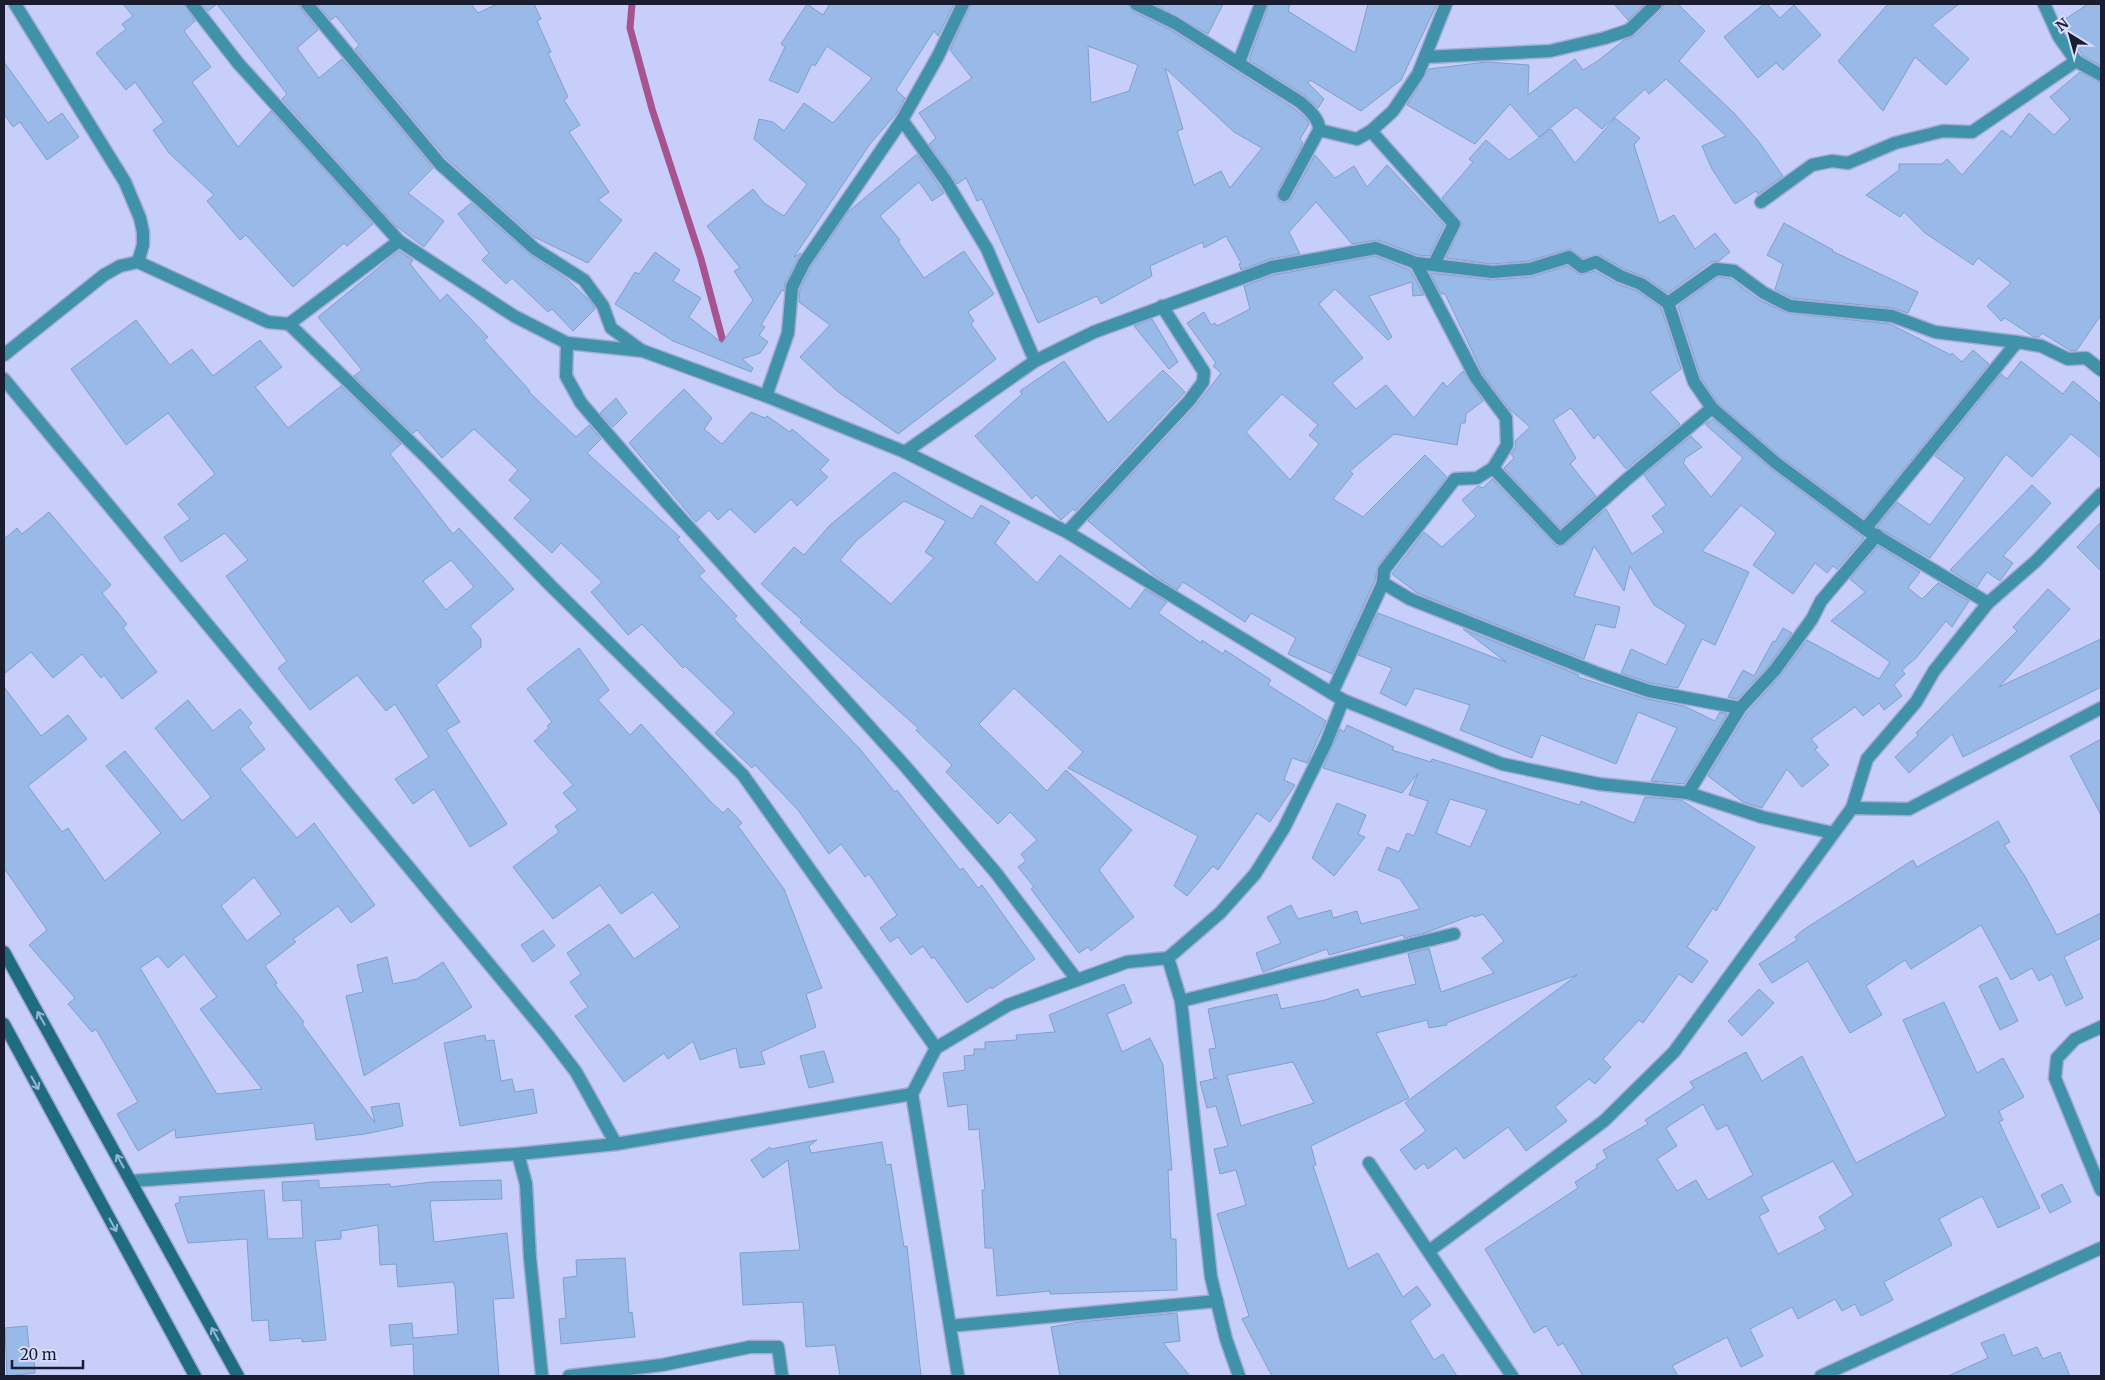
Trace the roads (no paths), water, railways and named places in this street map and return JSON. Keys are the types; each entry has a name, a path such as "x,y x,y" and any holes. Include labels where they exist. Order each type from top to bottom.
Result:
{"main road":[{"path":"4,952 238,1376"},
{"path":"4,1024 196,1376"}],"street":[{"path":"15,4 125,182 140,218 143,232 143,245 138,262"},
{"path":"192,4 238,63 399,241 514,316 567,343 643,351 766,396 905,452 1067,532 1343,700 1502,764 1599,784 1688,793 1762,817 1834,833"},
{"path":"307,4 440,164 535,249 584,280 603,306 611,328 643,351"},
{"path":"766,396 788,333 792,287 804,263 902,120 938,56 963,4"},
{"path":"1136,4 1175,23 1239,62 1309,110 1319,126 1319,130 1284,195"},
{"path":"1239,62 1261,4"},
{"path":"1319,130 1357,139 1372,131 1393,111 1426,56 1446,4"},
{"path":"1426,56 1550,51 1629,30 1656,4"},
{"path":"2044,4 2059,37 2076,60 2101,75"},
{"path":"1761,202 1812,165 1832,161 1848,163 1895,143 1943,131 1972,132 2076,60"},
{"path":"902,120 946,181 987,249 1035,361"},
{"path":"1372,131 1454,224 1434,264"},
{"path":"289,324 399,241"},
{"path":"905,452 1035,361 1094,332 1272,267 1355,250 1376,248 1416,263 1492,272 1530,269 1569,257 1582,267 1596,262 1620,276 1641,284 1668,303 1694,382 1712,408 1776,464 1871,532 1988,603"},
{"path":"4,355 104,275 120,266 138,262 268,322 289,324 429,460 551,586 742,776 936,1048"},
{"path":"1332,693 1383,583 1384,570 1455,479 1477,478 1493,468 1507,445 1506,418 1476,378 1416,263"},
{"path":"1668,303 1716,269 1734,271 1764,293 1790,306 1892,316 1935,332 2041,346 2068,359 2086,358 2101,370"},
{"path":"1067,532 1189,401 1203,382 1204,372 1162,306"},
{"path":"1688,793 1740,708 1775,670 1812,619 1821,601 1871,532 2017,342"},
{"path":"567,343 566,376 581,403 668,504 905,766 996,873 1077,980"},
{"path":"4,379 546,1034 576,1072 616,1144"},
{"path":"1493,468 1560,539 1626,480 1712,408"},
{"path":"1429,1251 1604,1121 1674,1052 1852,808 1868,759 1916,702 1934,671 1988,603 2036,561 2101,494"},
{"path":"1383,583 1410,598 1602,675 1649,691 1740,708"},
{"path":"958,1376 912,1094 936,1048 1008,1005 1127,962 1168,958 1220,913 1255,874 1284,828 1326,743 1343,700"},
{"path":"1852,808 1909,809 2101,708"},
{"path":"1181,1001 1454,934"},
{"path":"1168,958 1181,1001 1211,1277 1226,1340 1239,1376"},
{"path":"2101,1027 2075,1039 2056,1058 2055,1078 2101,1190"},
{"path":"131,1180 518,1154 616,1144 912,1094"},
{"path":"518,1154 526,1184 530,1258 542,1376"},
{"path":"1369,1163 1512,1376"},
{"path":"1821,1376 2101,1248"},
{"path":"950,1326 1217,1302"},
{"path":"569,1376 662,1365 760,1347 778,1347 782,1376"}],"waterway":[{"path":"632,4 630,28 652,109 701,259 725,349"}]}
